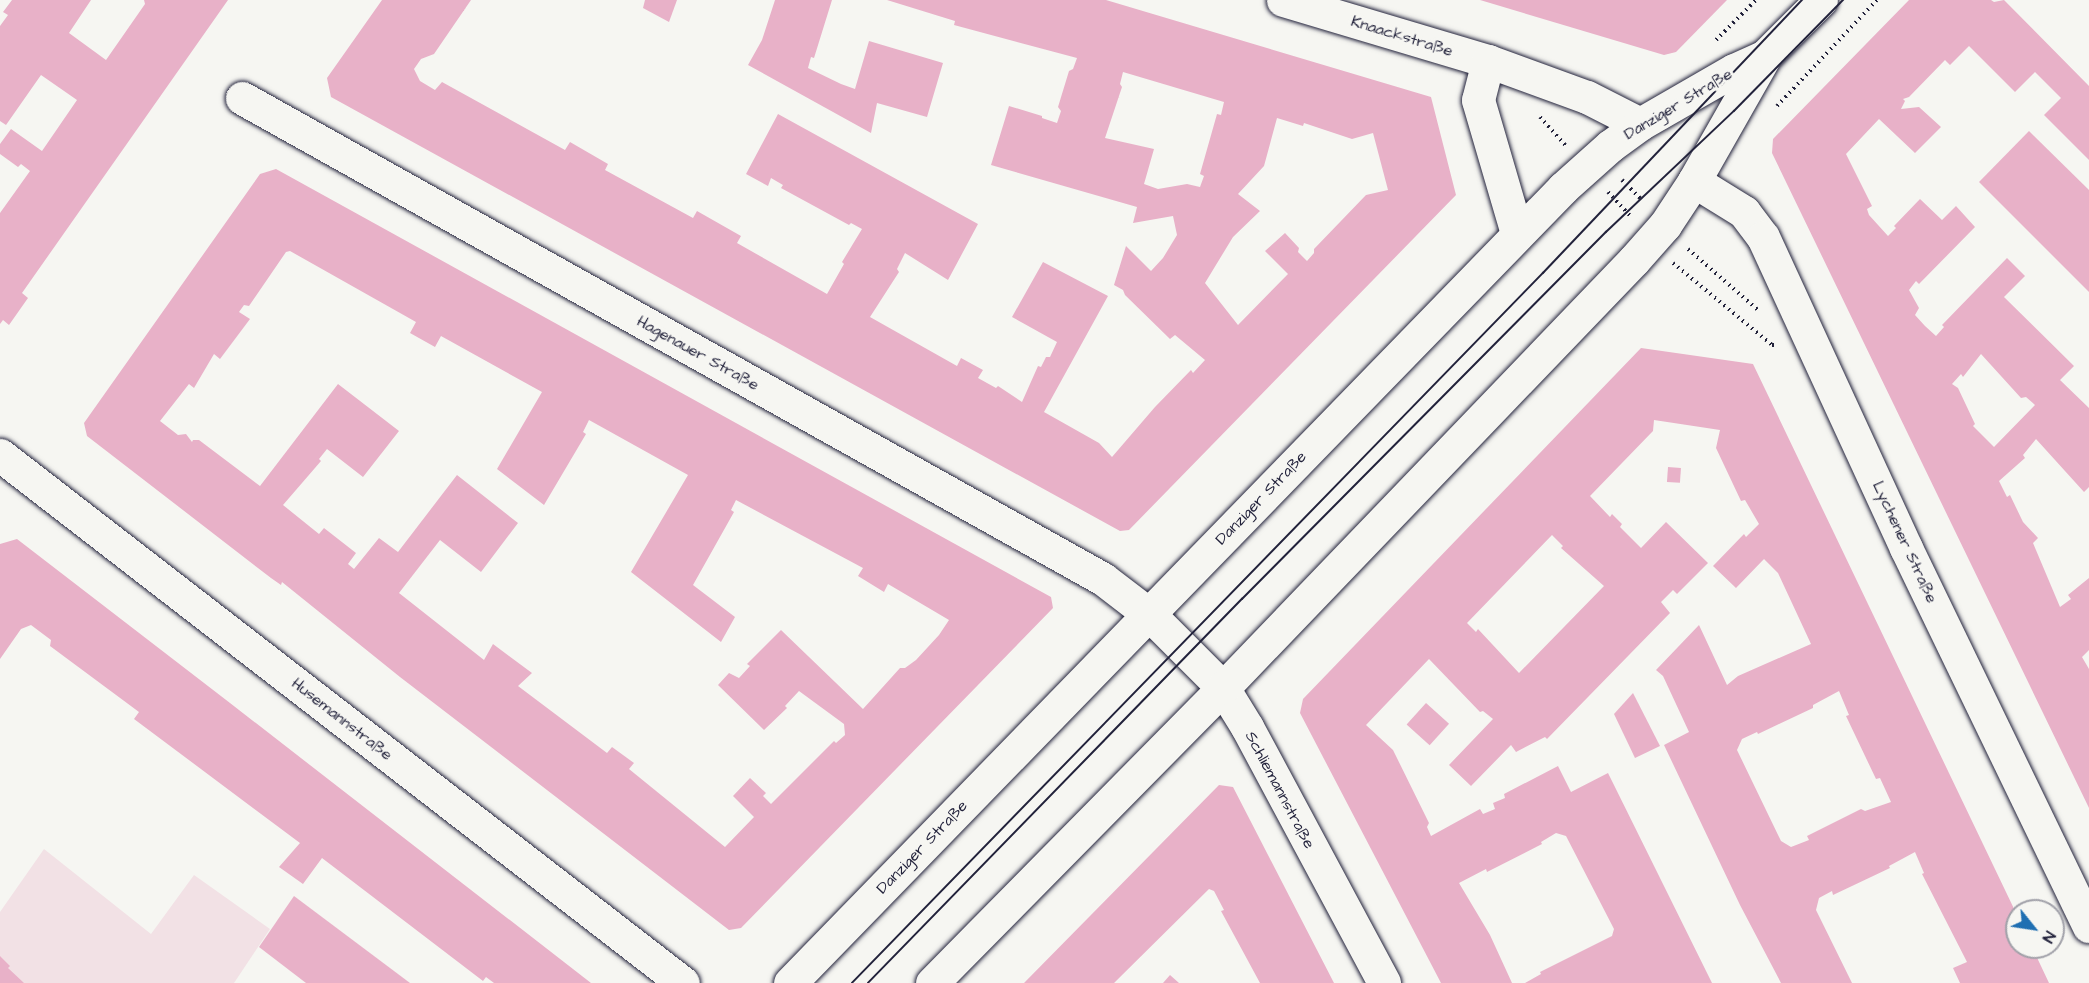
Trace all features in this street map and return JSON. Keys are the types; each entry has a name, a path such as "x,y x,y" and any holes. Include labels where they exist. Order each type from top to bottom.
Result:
{"street":[{"name":"Knaackstraße","path":"1283,0 1488,61 1587,97 1640,124"},
{"name":"Danziger Straße","path":"932,983 1223,688 1659,232 1695,181 1765,56 1821,0"},
{"name":"Danziger Straße","path":"790,983 1150,615 1517,233 1593,162 1640,124 1734,70 1765,56"},
{"path":"1488,61 1478,100 1517,233"},
{"name":"Hagenauer Straße","path":"242,98 1102,579 1150,615"},
{"name":"Lychener Straße","path":"1695,181 1744,213 1763,237 1817,349 1906,548 2089,926"},
{"name":"Husemannstraße","path":"0,455 683,983"},
{"name":"Schliemannstraße","path":"1150,615 1223,688 1247,727 1384,983"}],"path":[{"path":"1776,107 1877,0"},
{"path":"1550,128 1593,162 1659,232 1690,280 1772,345 1817,349"},
{"path":"1593,162 1659,232 1693,254 1765,316"}],"shaded area":[{"path":"44,849 151,934 194,875 270,929 234,983 0,983 0,912"}],"building":[{"path":"12,0 91,0 69,33 106,60 145,4 144,0 228,0 22,293 28,298 9,325 3,320 0,324 0,213 30,171 21,164 18,167 0,154 0,144 11,129 42,151 77,100 41,75 6,125 0,121 0,26 8,15 3,12"},
{"path":"382,0 471,0 434,54 421,59 414,69 420,81 435,90 442,82 565,150 570,142 608,164 605,170 693,218 697,211 741,236 737,243 827,294 844,264 842,262 862,229 851,223 849,225 781,188 783,185 771,178 768,186 746,174 778,114 978,224 948,280 905,253 897,269 899,272 870,317 957,366 961,358 983,370 978,378 996,388 998,386 1022,402 1038,366 1041,367 1046,357 1050,357 1057,342 1012,317 1043,262 1108,296 1044,412 1099,443 1112,457 1155,407 1191,370 1193,373 1205,360 1175,335 1170,339 1125,295 1123,290 1114,285 1126,246 1151,271 1163,258 1177,235 1173,216 1133,223 1137,207 991,165 1009,106 1057,123 1061,111 1058,107 1069,71 1073,69 1077,58 954,25 955,21 887,0 1106,0 1431,97 1456,195 1129,530 1120,531 331,97 327,78","holes":["1123,72 1224,102 1221,115 1217,114 1200,174 1204,176 1200,187 1187,184 1158,189 1144,184 1154,149 1105,138 1122,87 1120,84","1277,118 1303,126 1304,123 1352,139 1373,133 1388,190 1366,195 1314,249 1314,253 1307,261 1285,233 1265,251 1288,274 1238,325 1205,283 1233,237 1260,211 1238,194 1264,166"]},
{"path":"645,0 677,0 669,22 643,8"},
{"path":"775,0 832,0 814,58 811,57 808,68 841,84 855,89 869,41 943,63 927,117 877,103 871,133 748,65 762,40"},
{"path":"1480,0 1727,0 1676,52 1664,55"},
{"path":"1909,0 1991,0 1994,2 2004,0 2089,86 2089,160 2044,115 2061,98 2035,72 2015,92 1969,46 1950,65 1945,60 1909,97 1903,99 1905,101 1901,109 1919,107 1941,127 1915,153 1879,119 1846,154 1872,206 1867,209 1869,215 1888,236 1896,228 1894,226 1920,199 1942,220 1956,206 1975,227 1919,284 1916,281 1909,290 1919,308 1915,315 1925,326 1936,336 1944,327 1942,325 2007,258 2025,276 2004,297 2074,366 2060,380 2089,408 2089,487 2084,492 2036,439 2023,455 2025,458 1999,481 2007,497 2010,495 2023,522 2038,538 2033,543 2060,607 2071,599 2068,595 2089,578 2089,650 2082,657 2089,669 2089,808 1772,153 1773,139","holes":["1981,354 2021,398 2026,397 2035,405 1994,447 1973,426 1975,424 1958,388 1952,384 1961,374 1963,377"]},
{"path":"2029,131 2089,190 2089,292 1979,182"},
{"path":"276,169 1051,597 1053,608 741,928 729,930 400,677 282,582 281,585 271,578 87,436 84,423 260,174","holes":["290,251 416,322 410,333 435,347 441,336 542,392 497,469 544,505 586,434 583,432 589,420 688,475 631,572 721,642 735,617 693,585 734,512 731,510 736,500 863,568 858,576 884,592 888,584 949,620 939,635 916,660 905,668 900,668 863,709 781,630 747,664 750,666 739,678 729,673 718,685 764,730 787,708 785,706 799,691 844,724 845,735 836,743 834,741 771,804 763,796 766,793 750,778 733,796 754,817 725,847 629,769 634,763 612,747 607,753 518,686 532,673 493,644 484,660 399,593 440,540 481,572 518,523 457,475 398,552 379,538 354,569 348,564 356,553 324,528 319,534 283,505 321,461 319,459 327,449 363,477 399,431 338,384 260,486 199,440 192,442 186,434 178,435 160,421 189,384 194,388 214,354 220,359 250,319 239,312 244,305 249,306 286,252"]},
{"path":"1641,348 1753,364 2009,899 2005,899 2005,959 2038,959 2049,983 1960,983 1953,968 1967,962 1922,874 1924,873 1915,852 1889,866 1890,868 1833,895 1832,891 1819,898 1816,910 1852,983 1781,983 1740,905 1664,745 1689,732 1663,676 1656,670 1699,625 1727,685 1738,676 1811,644 1778,573 1764,559 1736,588 1713,566 1744,534 1746,537 1759,524 1745,500 1741,501 1716,448 1720,430 1654,420 1653,431 1590,496 1610,517 1612,514 1622,524 1620,527 1641,548 1666,522 1708,563 1677,594 1673,590 1661,602 1670,613 1547,739 1545,737 1516,752 1511,745 1471,786 1449,765 1493,719 1483,711 1480,712 1429,659 1366,725 1393,750 1429,823 1427,827 1431,836 1480,809 1483,814 1495,809 1493,803 1505,798 1504,794 1558,766 1571,792 1608,773 1712,983 1525,983 1541,974 1540,972 1612,936 1614,929 1566,836 1556,833 1541,842 1542,844 1487,872 1486,869 1459,883 1490,935 1512,983 1441,983 1300,713 1303,699","holes":["1552,535 1563,546 1561,548 1604,586 1519,673 1478,629 1476,632 1467,623","1839,691 1849,715 1846,716 1876,779 1880,778 1891,802 1865,811 1861,809 1807,836 1809,840 1791,847 1781,841 1737,750 1742,739 1757,732 1758,734 1813,708 1813,705"]},
{"path":"1668,467 1681,468 1680,483 1667,482"},
{"path":"17,539 591,983 494,983 486,977 483,981 322,858 303,884 279,867 300,843 134,719 139,712 50,646 51,640 31,625 21,629 0,659 0,544"},
{"path":"1633,693 1660,746 1635,758 1614,714"},
{"path":"1426,703 1449,724 1430,745 1407,725"},
{"path":"1219,785 1233,787 1334,983 1260,983 1221,911 1224,910 1214,891 1209,889 1114,983 1024,983"},
{"path":"294,896 410,983 306,983 259,947"},
{"path":"0,956 10,966 8,968 24,983 0,983"},
{"path":"1170,975 1179,983 1163,983"}],"tram line":[{"path":"852,983 1543,273 1802,0"},
{"path":"868,983 1242,599 1606,232 1734,111 1843,0"}]}
